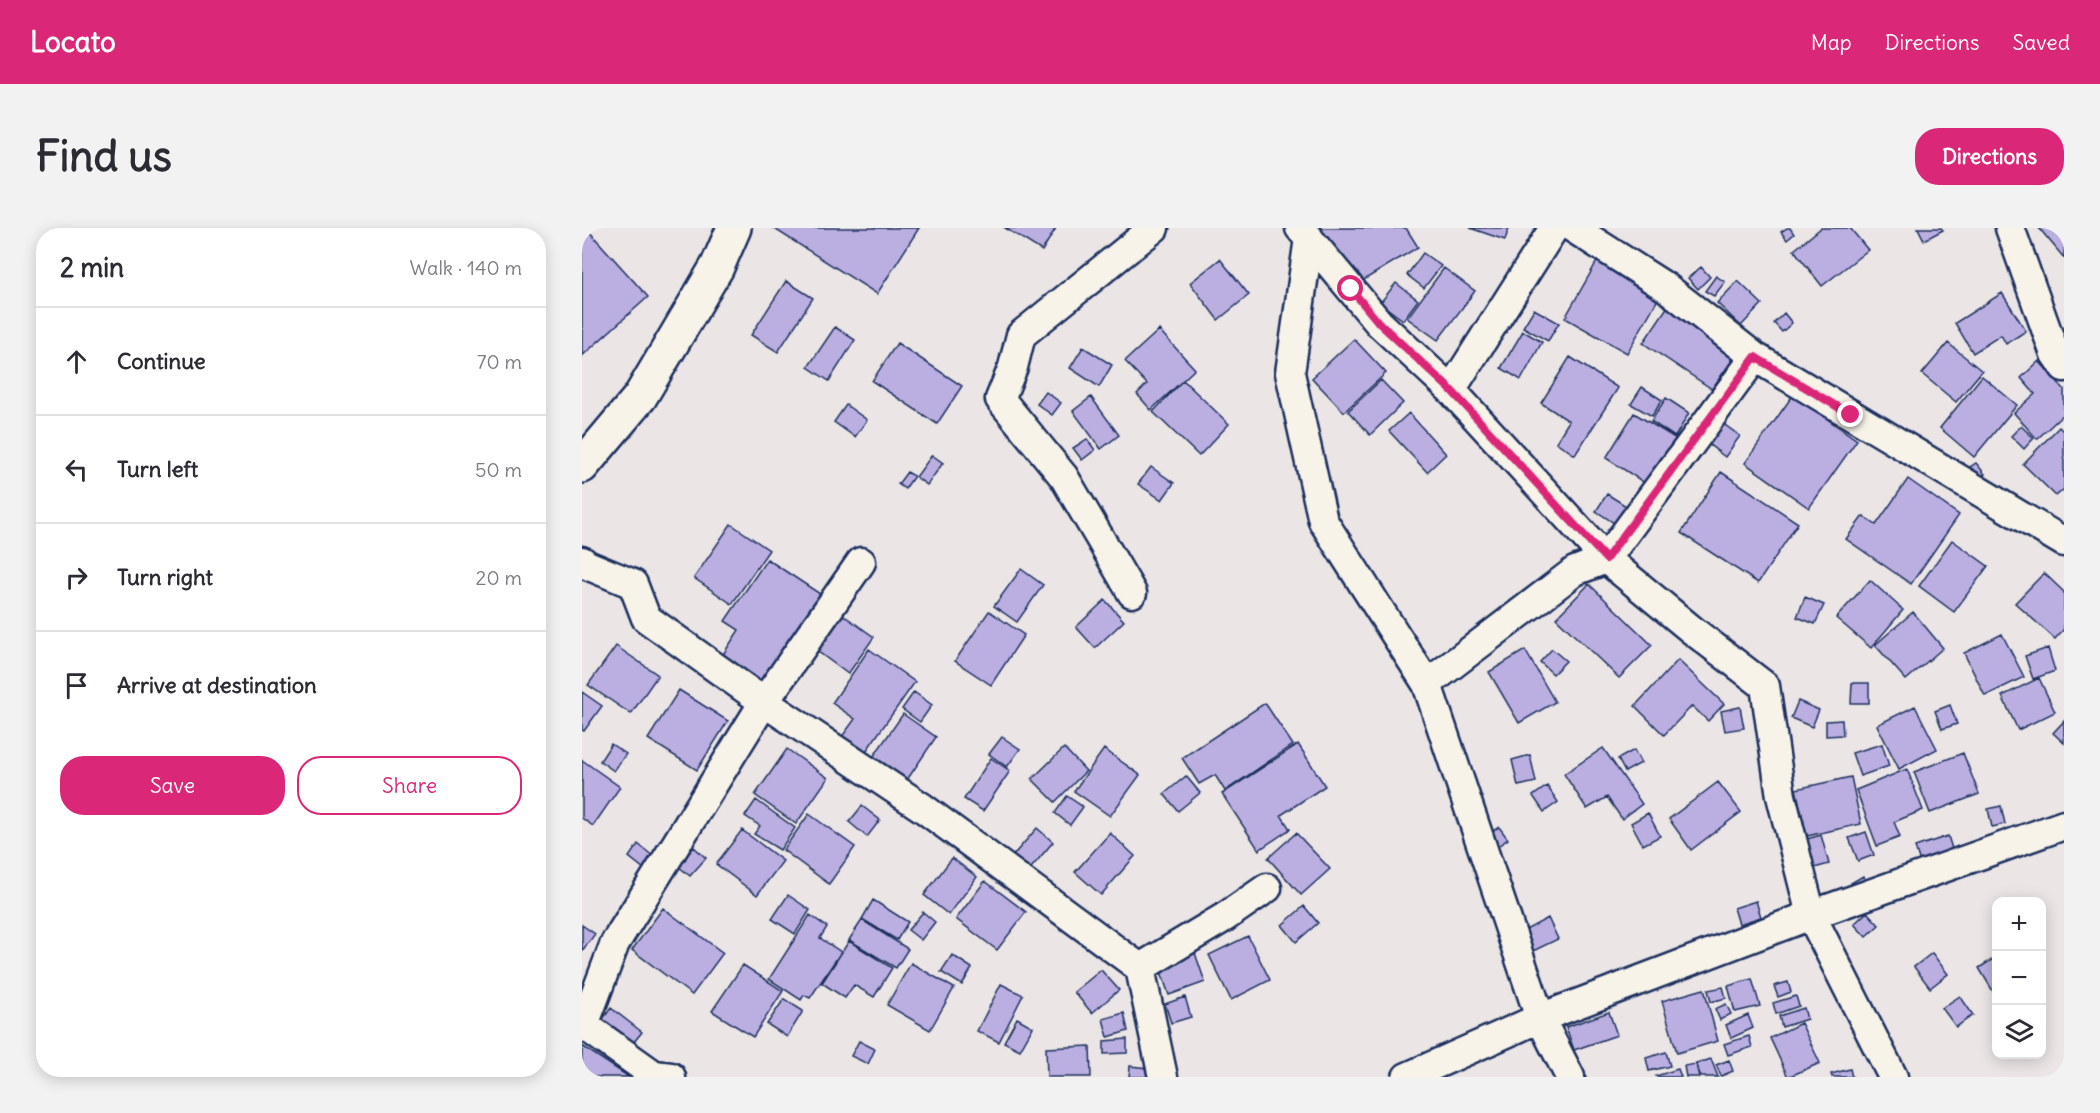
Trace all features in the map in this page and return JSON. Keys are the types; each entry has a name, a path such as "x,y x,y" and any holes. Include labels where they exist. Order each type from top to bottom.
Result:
{"main road":[{"path":"582,466 640,397 717,267 734,228"}],"street":[{"path":"1132,593 1064,477 1000,399 1013,367 1021,335 1154,228"},
{"path":"1451,390 1554,228"},
{"path":"1573,228 1667,288 1755,357 2064,542"},
{"path":"2010,228 2055,354 2064,367"},
{"path":"1304,233 1379,323 1451,390 1606,559 1692,630 1765,686 1781,796 1811,915 1893,1077"},
{"path":"1304,233 1290,373 1323,521 1427,684 1540,1018 1570,1077"},
{"path":"1427,684 1575,572 1606,559 1755,357"},
{"path":"582,561 633,584 646,618 764,702 923,808 1140,968 1163,1077"},
{"path":"671,1077 654,1075 584,1025 615,943 764,702 861,562"},
{"path":"1407,1077 1540,1018 1811,915 2064,825"},
{"path":"1140,968 1225,917 1266,888"}],"building":[{"path":"582,228 586,228 648,297 582,356"},
{"path":"773,228 919,228 877,294"},
{"path":"1005,228 1056,228 1042,251"},
{"path":"1319,228 1406,228 1418,247 1354,286"},
{"path":"1470,228 1509,228 1505,240"},
{"path":"1790,228 1794,234 1787,240 1781,232"},
{"path":"1821,228 1850,228 1868,250 1822,286 1794,250"},
{"path":"1918,228 1941,228 1943,230 1924,240"},
{"path":"2039,228 2064,228 2064,258"},
{"path":"1423,253 1441,266 1424,288 1407,275"},
{"path":"1600,256 1662,292 1627,353 1565,318"},
{"path":"1220,259 1249,295 1218,320 1190,283"},
{"path":"1701,267 1710,277 1698,289 1688,278"},
{"path":"1444,268 1475,291 1438,340 1407,318"},
{"path":"1716,276 1725,282 1714,296 1705,291"},
{"path":"786,281 813,298 778,352 751,335"},
{"path":"1738,281 1762,304 1741,326 1717,303"},
{"path":"1396,283 1418,300 1403,320 1380,303"},
{"path":"2002,293 2026,331 2006,344 2001,335 1973,353 1955,323"},
{"path":"1668,306 1737,353 1712,389 1643,343"},
{"path":"1534,309 1559,323 1548,341 1523,327"},
{"path":"1784,313 1792,323 1782,332 1774,323"},
{"path":"835,327 855,340 829,381 808,367"},
{"path":"1159,330 1195,369 1151,410 1137,394 1147,384 1125,361"},
{"path":"1523,331 1542,342 1521,380 1501,368"},
{"path":"1354,339 1386,373 1344,412 1312,378"},
{"path":"897,343 962,386 937,424 872,381"},
{"path":"1948,343 1982,371 1956,402 1922,374"},
{"path":"1083,347 1112,365 1099,387 1070,368"},
{"path":"1570,357 1618,388 1575,455 1556,442 1569,421 1541,403"},
{"path":"2039,361 2064,389 2064,414 2037,439 2014,413 2035,394 2021,378"},
{"path":"1982,376 2017,405 1974,457 1940,428"},
{"path":"1183,380 1229,424 1199,456 1153,412"},
{"path":"1381,380 1403,403 1370,435 1348,411"},
{"path":"1642,387 1662,400 1652,416 1631,404"},
{"path":"1046,392 1061,403 1052,415 1037,404"},
{"path":"1793,395 1857,440 1809,508 1745,463"},
{"path":"1091,397 1119,435 1101,449 1073,411"},
{"path":"1666,398 1689,413 1675,437 1651,421"},
{"path":"846,405 867,420 855,437 834,422"},
{"path":"1409,413 1446,454 1427,472 1389,431"},
{"path":"1634,413 1683,443 1654,489 1606,458"},
{"path":"1718,420 1740,436 1725,457 1703,440"},
{"path":"2021,426 2034,438 2024,449 2011,436"},
{"path":"2059,427 2064,432 2064,489 2056,496 2023,464"},
{"path":"1087,439 1095,450 1082,460 1073,448"},
{"path":"932,455 943,463 927,485 916,477"},
{"path":"1976,463 1985,474 1976,480 1967,469"},
{"path":"1151,467 1174,483 1162,500 1138,484"},
{"path":"907,472 914,476 905,489 898,484"},
{"path":"1721,472 1798,523 1758,583 1681,533"},
{"path":"1908,479 1959,515 1911,584 1846,539 1863,516 1876,525"},
{"path":"1607,494 1634,511 1623,529 1596,511"},
{"path":"731,524 769,550 732,604 694,578"},
{"path":"1952,540 1988,566 1954,612 1919,586"},
{"path":"767,559 823,596 762,687 720,659 739,630 725,621"},
{"path":"1021,569 1043,585 1017,622 994,606"},
{"path":"2044,573 2064,592 2064,629 2055,639 2015,603"},
{"path":"1870,580 1903,610 1871,648 1836,618"},
{"path":"1589,584 1652,645 1619,678 1556,618"},
{"path":"1805,597 1824,605 1815,624 1797,617"},
{"path":"1105,600 1124,621 1095,648 1076,627"},
{"path":"989,611 1024,635 991,685 955,661"},
{"path":"839,612 874,637 848,674 813,648"},
{"path":"1913,612 1943,648 1906,680 1875,645"},
{"path":"2002,634 2024,677 1985,696 1964,653"},
{"path":"616,646 658,675 631,714 588,685"},
{"path":"2048,648 2055,671 2033,679 2025,656"},
{"path":"869,649 915,682 864,754 841,738 855,719 832,703"},
{"path":"1552,649 1566,661 1553,674 1540,662"},
{"path":"1525,650 1555,702 1519,723 1489,672"},
{"path":"1678,660 1724,704 1708,721 1692,706 1664,735 1635,706"},
{"path":"2039,678 2055,712 2018,730 2002,696"},
{"path":"1852,683 1869,683 1869,703 1851,703"},
{"path":"679,690 728,721 697,770 648,739"},
{"path":"582,692 602,706 584,731 582,730"},
{"path":"914,692 932,705 920,722 902,709"},
{"path":"1798,701 1819,710 1812,727 1791,718"},
{"path":"1265,703 1293,745 1225,791 1215,775 1199,784 1182,758"},
{"path":"1950,705 1957,724 1942,729 1935,711"},
{"path":"1915,706 1937,749 1899,769 1877,725"},
{"path":"1740,707 1744,728 1725,731 1721,711"},
{"path":"903,714 936,737 907,780 873,757"},
{"path":"1842,720 1843,735 1826,736 1826,721"},
{"path":"2064,721 2064,743 2053,733"},
{"path":"1002,737 1020,749 1007,767 989,754"},
{"path":"611,744 626,754 614,771 600,761"},
{"path":"1298,744 1325,786 1281,815 1290,829 1259,850 1222,794"},
{"path":"1882,744 1889,766 1860,776 1852,753"},
{"path":"1064,748 1086,771 1055,802 1032,779"},
{"path":"1603,748 1642,804 1622,819 1607,797 1587,809 1564,774"},
{"path":"787,749 828,778 796,824 755,795"},
{"path":"1104,749 1140,775 1110,816 1074,791"},
{"path":"1634,750 1641,763 1625,772 1618,759"},
{"path":"1963,753 1979,794 1930,813 1914,772"},
{"path":"1530,755 1536,782 1518,786 1512,760"},
{"path":"991,758 1010,771 983,811 964,799"},
{"path":"582,760 620,787 593,826 582,818"},
{"path":"1907,769 1923,810 1894,822 1900,837 1877,846 1856,790"},
{"path":"1186,776 1200,793 1178,811 1164,794"},
{"path":"1851,777 1861,824 1807,836 1796,789"},
{"path":"1718,782 1741,812 1691,850 1669,819"},
{"path":"1547,786 1558,802 1544,812 1533,796"},
{"path":"1067,796 1083,807 1070,825 1055,813"},
{"path":"756,800 795,828 780,850 754,834 760,826 745,816"},
{"path":"862,806 880,820 867,837 849,822"},
{"path":"2001,806 2005,824 1992,827 1988,809"},
{"path":"1648,813 1660,836 1643,845 1631,823"},
{"path":"809,814 855,847 829,884 783,850"},
{"path":"1499,827 1508,839 1492,850 1484,837"},
{"path":"1037,828 1053,842 1026,874 1009,860"},
{"path":"742,830 783,861 757,895 716,864"},
{"path":"1866,832 1874,855 1858,861 1849,838"},
{"path":"1110,833 1135,856 1101,895 1075,872"},
{"path":"1296,833 1330,869 1301,895 1268,858"},
{"path":"1821,835 1829,864 1807,870 1800,841"},
{"path":"1948,836 1954,855 1921,865 1915,847"},
{"path":"638,844 654,857 644,869 629,857"},
{"path":"694,847 706,858 690,876 678,866"},
{"path":"952,858 977,877 949,915 924,895"},
{"path":"1863,876 1868,884 1855,890 1851,883"},
{"path":"985,881 1026,912 997,950 956,919"},
{"path":"788,895 810,910 795,934 772,919"},
{"path":"873,900 908,922 897,940 862,919"},
{"path":"1756,901 1761,917 1739,924 1734,908"},
{"path":"1304,906 1318,923 1296,942 1282,925"},
{"path":"663,908 723,953 692,995 632,950"},
{"path":"923,912 935,922 921,940 908,930"},
{"path":"1867,912 1879,925 1866,937 1854,924"},
{"path":"810,915 827,927 820,938 841,952 810,998 804,995 801,1000 769,979"},
{"path":"1548,918 1558,939 1529,953 1520,933"},
{"path":"862,920 908,949 896,968 849,940"},
{"path":"582,925 595,934 582,951"},
{"path":"1248,936 1270,980 1231,1000 1209,955"},
{"path":"849,941 892,968 874,997 854,985 845,998 822,983"},
{"path":"1195,953 1205,982 1169,995 1159,966"},
{"path":"1932,953 1948,974 1930,988 1914,967"},
{"path":"952,955 972,968 962,985 941,972"},
{"path":"1992,960 1992,990 1979,968"},
{"path":"911,963 954,988 930,1030 887,1005"},
{"path":"743,965 783,991 753,1037 712,1011"},
{"path":"1101,970 1119,990 1092,1013 1074,992"},
{"path":"1752,979 1760,1006 1735,1012 1728,986"},
{"path":"1788,982 1791,992 1778,997 1774,986"},
{"path":"1001,984 1023,995 999,1042 977,1031"},
{"path":"1723,987 1726,998 1711,1002 1708,990"},
{"path":"1704,989 1718,1041 1677,1053 1662,1001"},
{"path":"1796,996 1799,1006 1776,1014 1773,1003"},
{"path":"1960,996 1973,1015 1956,1027 1942,1008"},
{"path":"1185,997 1191,1017 1171,1023 1165,1004"},
{"path":"784,999 803,1011 787,1037 767,1024"},
{"path":"1726,1004 1731,1014 1720,1020 1715,1009"},
{"path":"611,1008 642,1032 629,1048 599,1024"},
{"path":"1804,1008 1807,1019 1782,1027 1779,1016"},
{"path":"1609,1012 1617,1035 1574,1050 1566,1027"},
{"path":"1124,1013 1128,1031 1108,1037 1103,1019"},
{"path":"1748,1015 1753,1028 1731,1038 1726,1025"},
{"path":"1017,1018 1033,1027 1020,1050 1004,1042"},
{"path":"1801,1023 1820,1063 1788,1077 1770,1038"},
{"path":"1749,1036 1752,1047 1728,1055 1724,1044"},
{"path":"1127,1039 1127,1053 1104,1054 1104,1041"},
{"path":"859,1041 875,1049 868,1064 851,1056"},
{"path":"582,1046 629,1077 582,1077"},
{"path":"1090,1046 1091,1077 1047,1077 1046,1048"},
{"path":"1666,1052 1670,1066 1649,1071 1646,1058"},
{"path":"1711,1059 1718,1077 1701,1077 1696,1064"},
{"path":"1729,1060 1733,1071 1721,1076 1716,1065"},
{"path":"1696,1064 1699,1077 1686,1077 1684,1066"},
{"path":"1130,1066 1148,1068 1147,1077 1129,1077"},
{"path":"1678,1069 1681,1077 1656,1076"},
{"path":"1850,1069 1852,1077 1832,1077 1831,1074"}],"route":[{"path":"1351,289 1379,323 1451,390 1606,559 1755,357 1851,415"}]}
